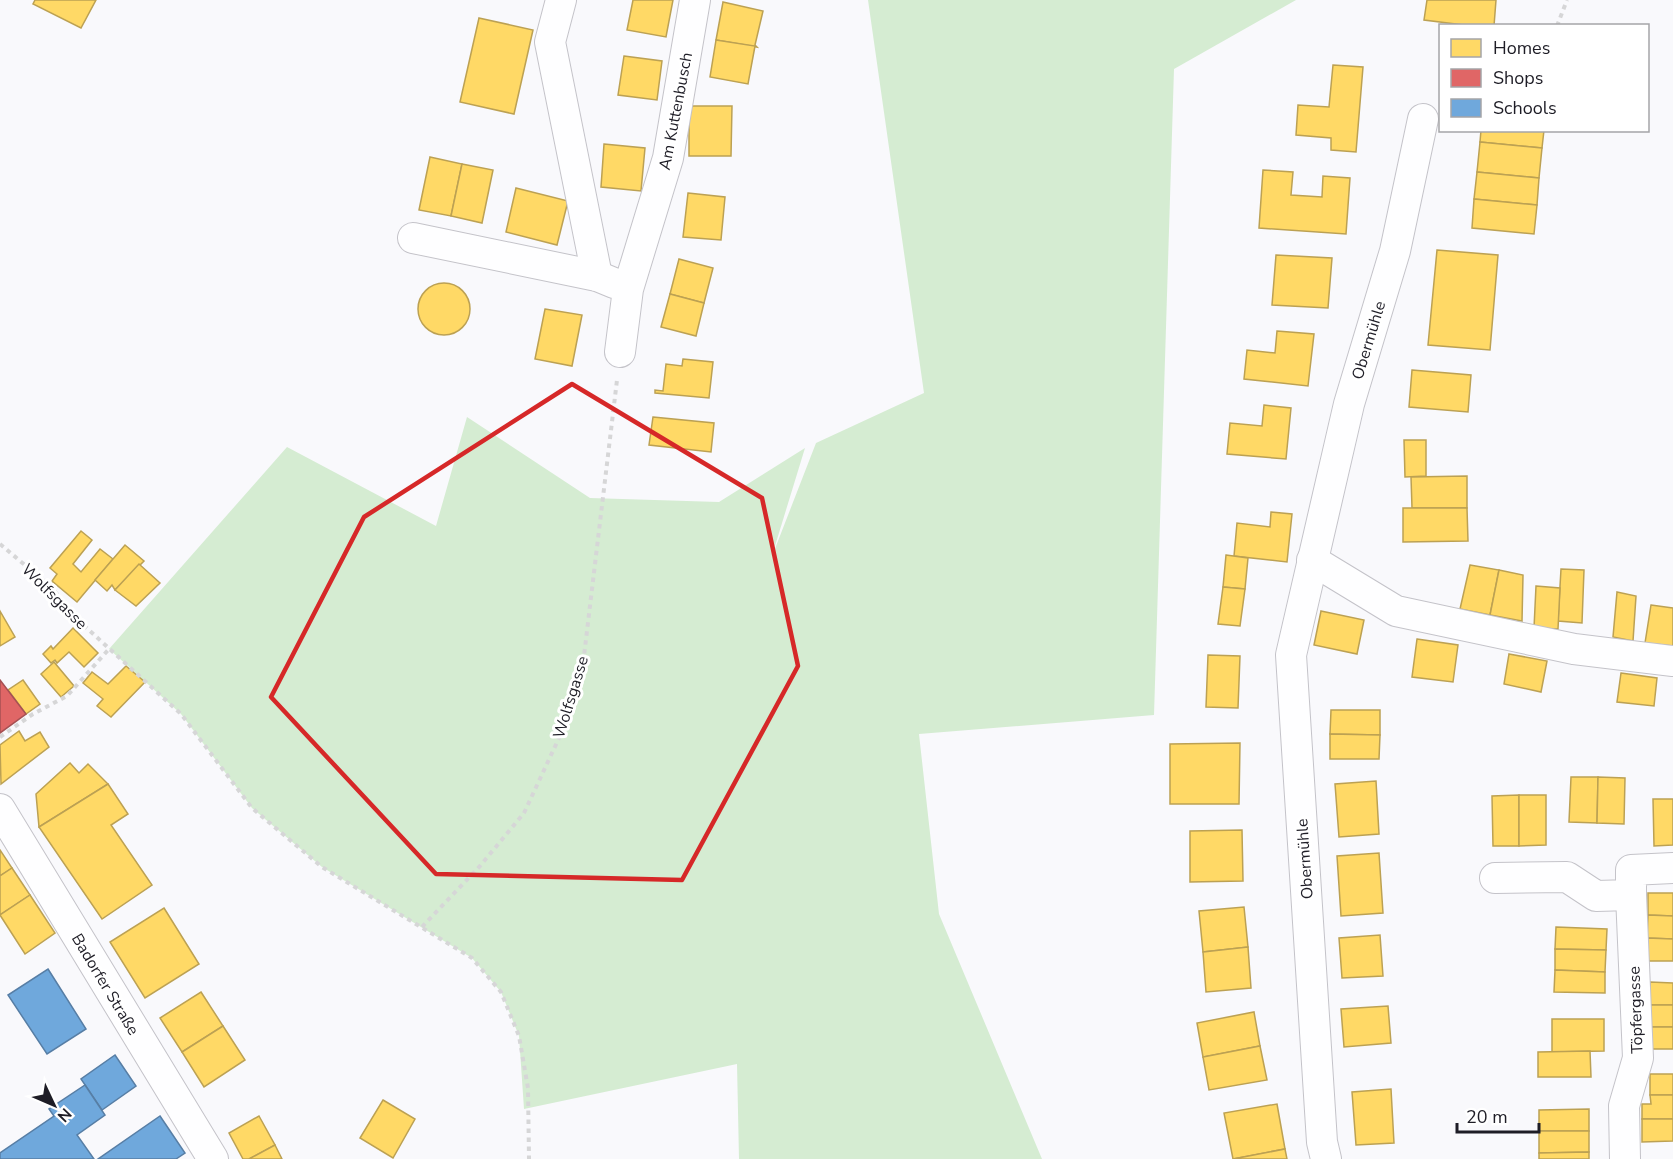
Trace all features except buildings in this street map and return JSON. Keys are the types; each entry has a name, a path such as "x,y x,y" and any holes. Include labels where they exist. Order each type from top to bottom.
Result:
{"street":[{"path":"561,0 550,42 597,276"},
{"name":"Am Kuttenbusch","path":"620,352 628,289 668,158 695,0"},
{"name":"Obermühle","path":"1326,1159 1322,1142 1291,655 1349,404 1395,251 1423,119"},
{"path":"413,238 597,276 628,289"},
{"path":"1312,560 1396,611 1574,649 1673,661"},
{"name":"Badorfer Straße","path":"0,809 213,1159"},
{"name":"Töpfergasse","path":"1625,1159 1624,1106 1638,1058 1631,870 1673,868"},
{"path":"1495,878 1567,877 1596,896 1631,895"}],"path":[{"path":"1558,24 1567,0"},
{"name":"Wolfsgasse","path":"422,927 480,866 524,813 559,738 584,656 620,352"},
{"name":"Wolfsgasse","path":"0,544 51,588 80,621 181,714 252,808 322,867 472,958 501,992 519,1036 528,1088 528,1159"},
{"path":"0,737 33,714 67,696 109,649"}],"highlighted area":[{"path":"572,384 762,498 798,666 682,880 436,874 271,697 364,517"}],"green space":[{"path":"868,0 1296,0 1174,69 1154,715 919,734 939,914 1042,1159 739,1159 737,1064 524,1109 519,1036 501,992 472,958 322,867 252,808 181,714 109,649 287,447 436,526 467,417 590,498 719,502 805,448 771,559 816,443 924,393"}]}
